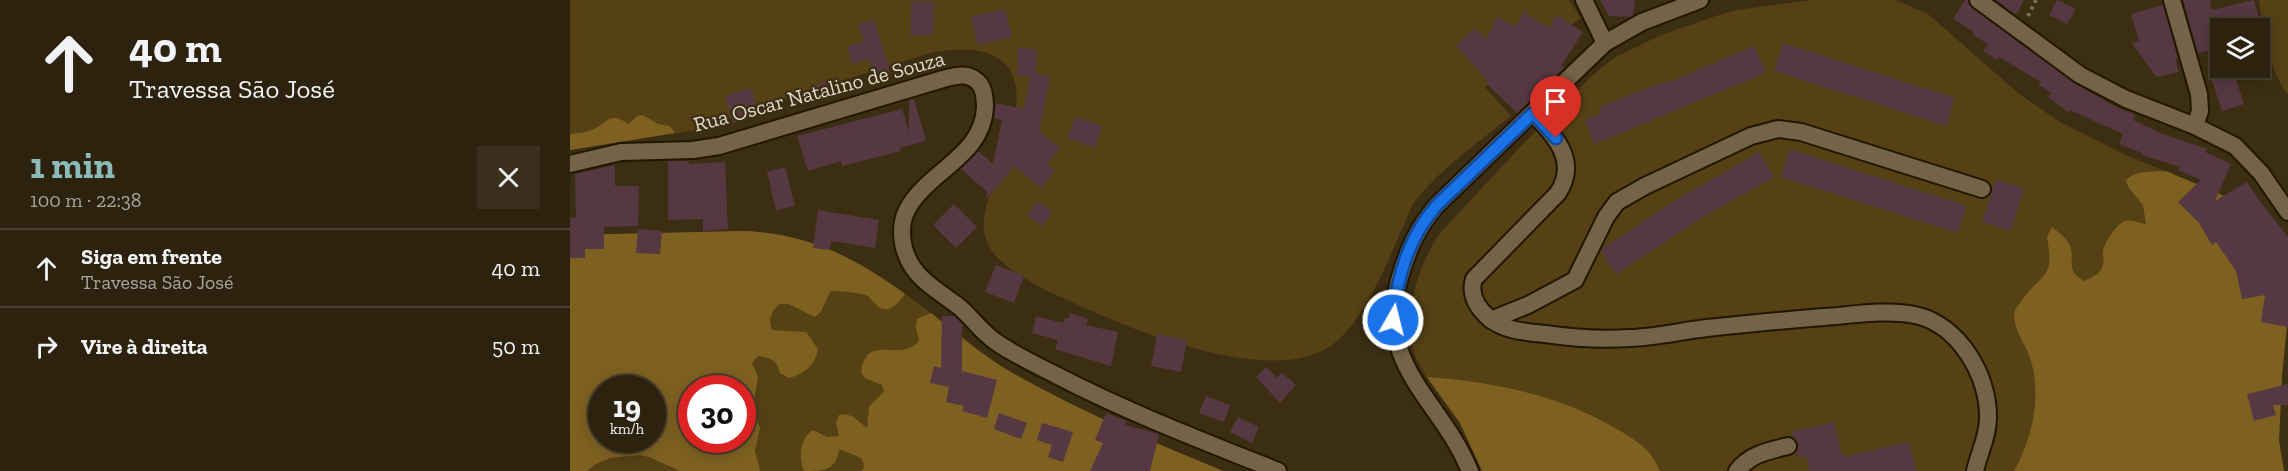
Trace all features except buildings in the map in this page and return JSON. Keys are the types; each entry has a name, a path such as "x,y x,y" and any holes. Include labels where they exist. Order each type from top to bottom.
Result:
{"street":[{"path":"1584,0 1605,43"},
{"path":"1470,471 1455,441 1414,381 1398,348 1393,320 1399,281 1411,242 1421,224 1437,205 1605,43 1642,22 1700,0"},
{"path":"1978,0 2080,75 2126,99 2195,126 2235,146 2261,173 2288,212"},
{"path":"2172,0 2199,94 2200,111 2195,126"},
{"name":"Rua Oscar Natalino de Souza","path":"570,164 621,152 693,150 719,146 943,79 958,75 972,78 979,83 984,94 984,112 980,131 970,146 917,196 906,213 902,233 903,245 914,267 936,291 967,314 994,341 1013,353 1133,412 1278,471"},
{"path":"1533,113 1561,146 1566,160 1565,177 1558,193 1474,279 1472,287 1477,304 1491,320 1509,329 1577,339 1597,339 1632,338 1706,328 1874,314 1904,313 1923,317 1942,326 1956,338 1980,380 1988,418 1985,438 1975,471"},
{"path":"1491,320 1528,305 1575,280 1606,217 1623,198 1727,146 1768,130 1785,129 1801,132 1982,189"},
{"path":"1737,471 1756,455 1788,446"}],"shaded area":[{"path":"570,0 1569,0 1581,18 1485,87 1511,116 1447,168 1413,204 1379,280 1357,318 1345,333 1332,345 1307,357 1276,361 1241,358 1204,351 1132,328 1041,288 997,257 986,239 985,213 1011,135 1016,86 1011,73 996,57 970,50 934,52 764,105 695,130 570,150"},
{"path":"1812,0 1896,0 1928,14 2018,93 2060,122 2130,157 2218,192 2288,315 2279,441 2284,471 1482,471 1465,433 1421,368 1412,344 1410,328 1413,294 1425,262 1440,233 1525,142 1594,74 1614,58 1661,35 1716,16 1737,10"},
{"path":"2259,0 2288,0 2288,95 2270,57 2270,18 2262,18"},
{"path":"642,115 658,124 670,126 675,133 570,150 570,134 591,130 614,118 629,124 637,116"},
{"path":"2166,171 2259,211 2288,315 2279,441 2284,471 2014,471 2031,429 2035,384 2029,355 2016,328 2014,316 2016,308 2046,273 2049,260 2047,237 2052,227 2069,244 2072,268 2084,281 2102,269 2105,245 2120,224 2129,220 2146,224 2143,205 2126,181 2138,173"},
{"path":"743,231 802,240 854,261 902,291 990,359 1016,375 1092,414 1223,471 570,471 570,235"},
{"path":"743,231 788,236 829,249 848,258 905,294 892,308 884,309 865,295 830,292 820,313 815,317 789,304 779,304 770,319 772,330 806,332 818,349 808,368 789,378 780,373 775,362 758,356 752,363 758,377 756,389 756,375 678,375 678,453 756,453 760,471 680,471 639,455 610,458 587,471 570,471 570,235"},
{"path":"931,313 993,361 1041,389 1118,426 1223,471 860,471 863,470 864,464 861,458 839,449 832,466 823,470 804,471 801,448 805,438 813,430 827,437 839,436 836,422 839,415 844,414 867,428 869,407 884,391 882,385 865,378 861,372 864,360 870,353 877,350 903,350 911,347 919,341 916,328 917,319"},
{"path":"1427,377 1503,387 1553,400 1576,409 1622,432 1640,444 1653,458 1660,471 1482,471 1460,423"},
{"path":"756,417 760,428 756,446"}],"route":[{"path":"1393,320 1395,297 1411,242 1417,230 1437,205 1533,113 1556,138"}]}
